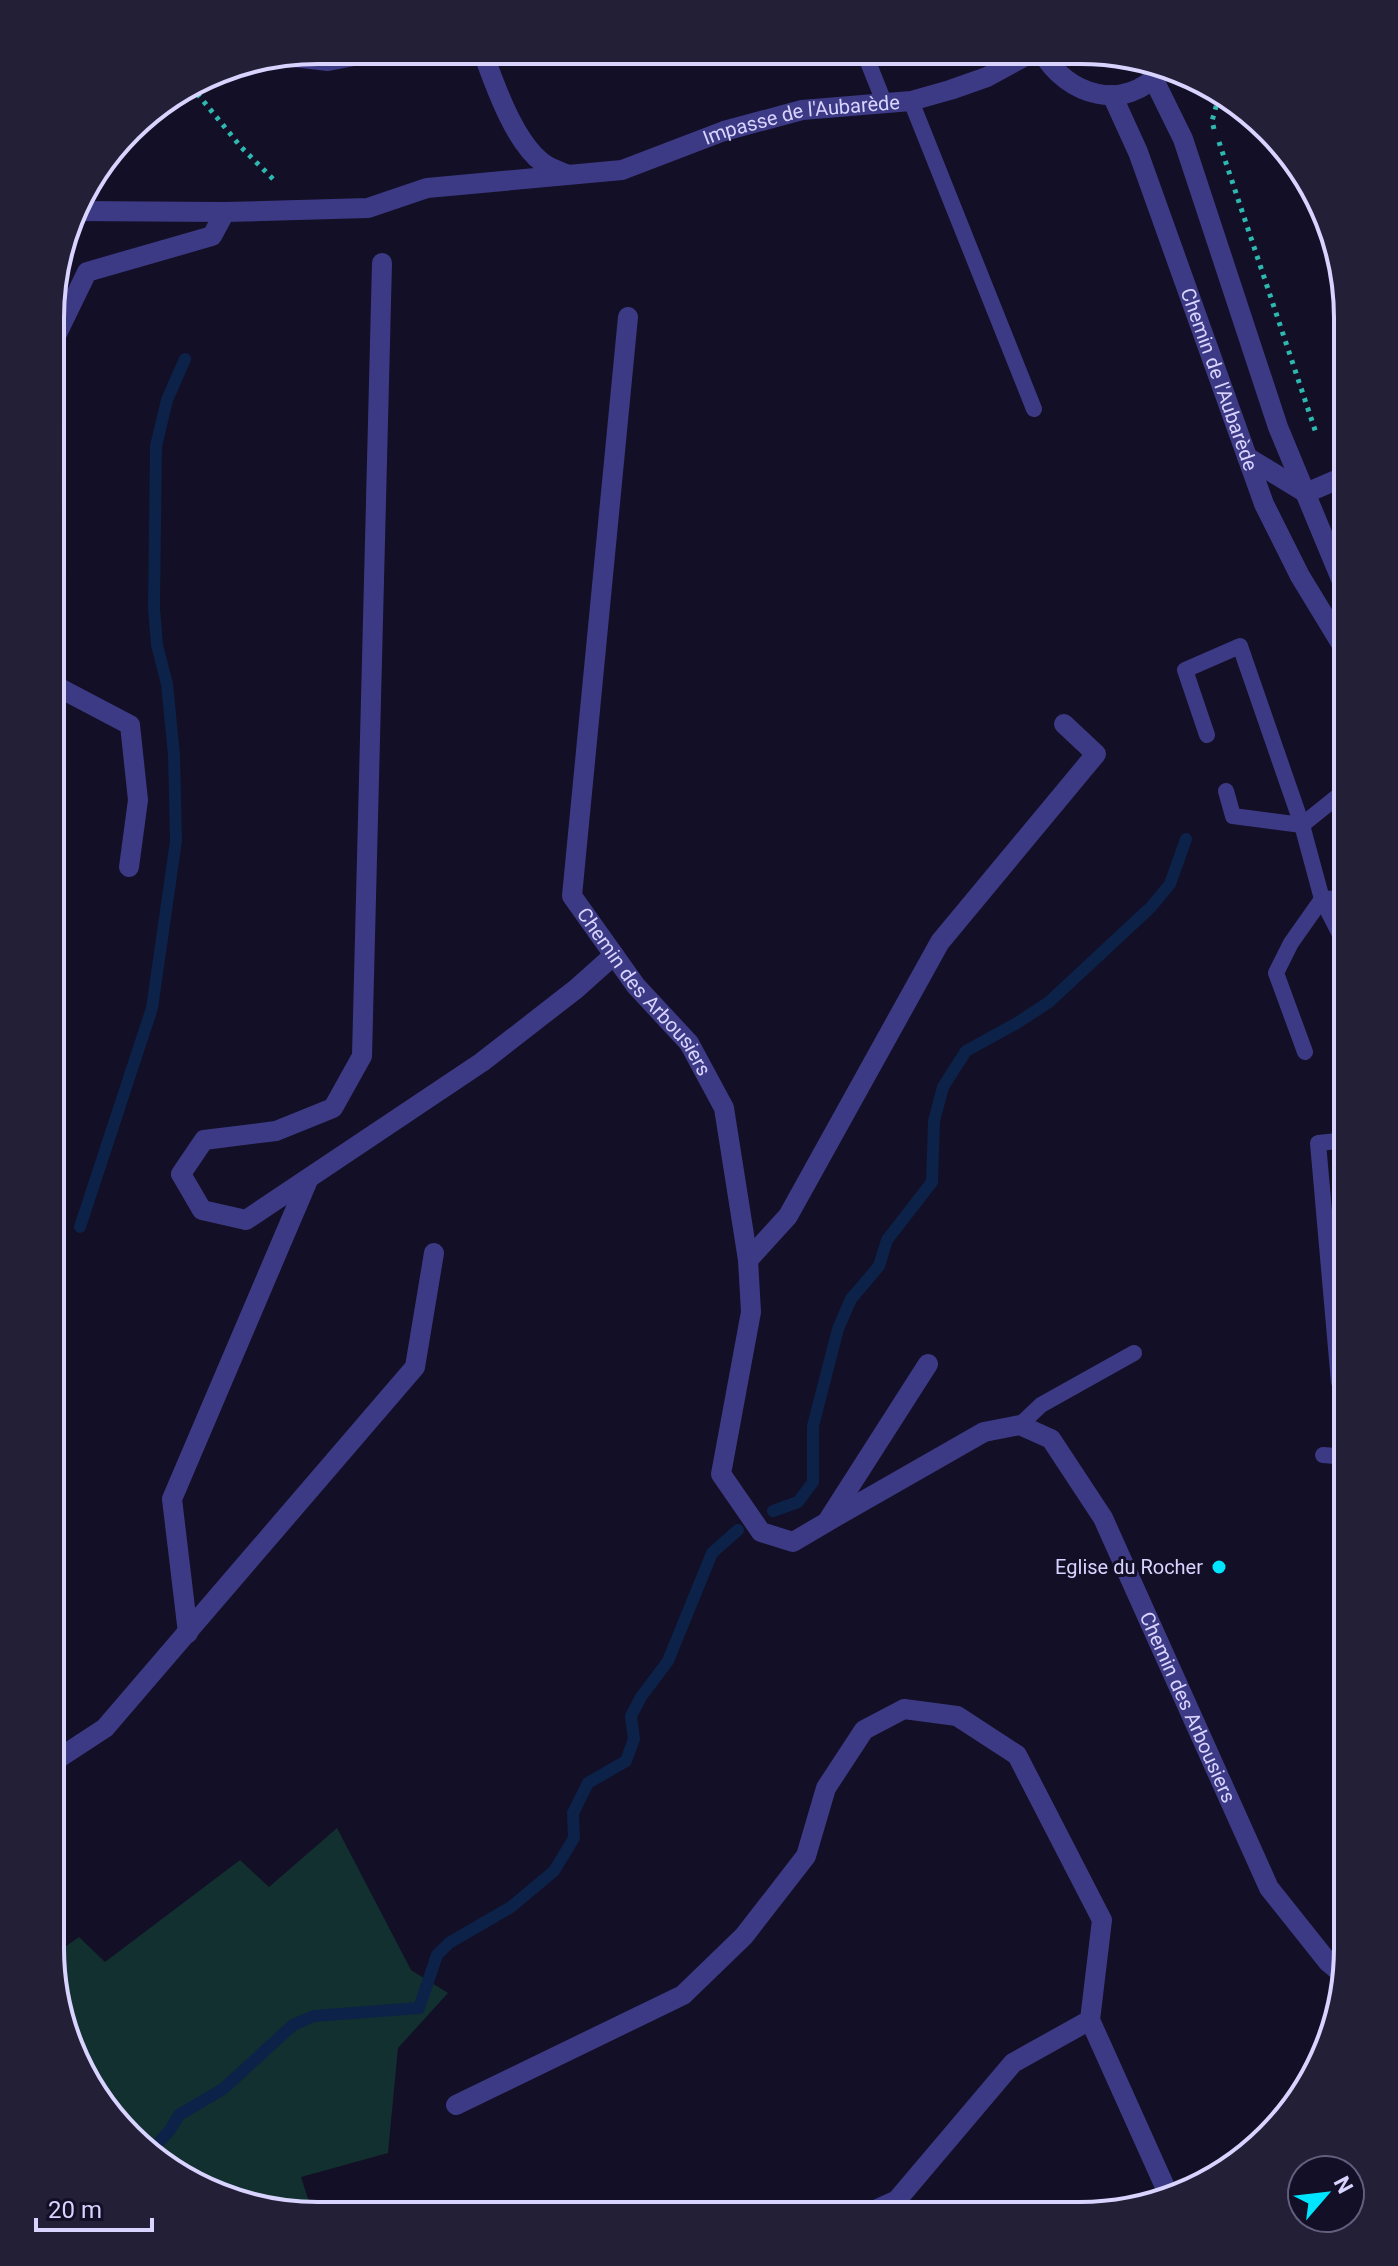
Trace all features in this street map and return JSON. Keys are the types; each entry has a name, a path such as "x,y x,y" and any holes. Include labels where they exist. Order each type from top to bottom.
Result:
{"street":[{"path":"487,64 497,91 523,141 542,163 566,174"},
{"name":"Impasse de l'Aubarède","path":"88,211 225,212 368,208 427,188 622,170 724,131 802,110 911,101 987,77 1011,64"},
{"path":"1049,64 1068,83 1089,93 1112,95"},
{"name":"Chemin de l'Aubarède","path":"1157,77 1134,91 1112,95 1138,152 1264,504 1300,576 1334,632"},
{"name":"Chemin de l'Aubarède","path":"1158,77 1183,139 1278,427 1334,561"},
{"path":"64,319 87,272 212,236 225,212"},
{"path":"382,263 362,1056 333,1108 276,1131 204,1140 181,1174 202,1210 246,1220 482,1062 576,989 614,955"},
{"name":"Chemin des Arbousiers","path":"628,317 572,896 636,986 689,1043 724,1108 748,1260 751,1312 721,1474 761,1532 793,1542 984,1432 1020,1425 1051,1439 1103,1518 1269,1888 1333,1966"},
{"path":"1247,457 1306,493 1334,481"},
{"path":"64,690 130,725 138,800 129,867"},
{"path":"748,1260 788,1216 940,942 1096,754 1064,724"},
{"path":"188,1633 172,1499 308,1180"},
{"path":"64,1755 105,1728 415,1367 434,1253"},
{"name":"Chemin des Arbousiers","path":"827,1522 928,1364"},
{"path":"456,2105 683,1995 744,1936 806,1856 826,1788 864,1730 904,1709 957,1716 1017,1755 1102,1920 1090,2020 1165,2187"},
{"path":"893,2202 1013,2063 1090,2020"}],"lane":[{"path":"869,64 884,102"},
{"path":"911,101 1034,409"},
{"path":"1207,735 1185,670 1240,646 1302,825 1322,899 1334,922"},
{"path":"1226,791 1233,816 1302,825 1334,799"},
{"path":"1322,899 1334,899"},
{"path":"1305,1052 1276,973 1291,943 1322,899"},
{"path":"1333,1318 1318,1143 1334,1141"},
{"path":"1020,1425 1041,1405 1134,1353"},
{"path":"1323,1455 1333,1456"}],"path":[{"path":"198,94 241,147 303,209"},
{"path":"1217,104 1212,121 1322,450"}],"green space":[{"path":"337,1828 411,1970 448,1993 398,2048 388,2153 301,2177 309,2201 285,2200 221,2183 163,2150 138,2128 116,2103 83,2045 66,1981 64,1948 79,1937 105,1962 240,1860 269,1887"}],"waterway":[{"path":"80,1227 152,1008 176,841 174,755 167,684 157,645 154,608 156,446 167,400 185,359"},
{"path":"773,1511 798,1502 813,1482 813,1426 838,1329 851,1299 879,1266 887,1240 932,1182 934,1121 943,1087 966,1051 1049,1002 1151,907 1170,884 1186,839"},
{"path":"157,2145 179,2115 223,2089 293,2025 314,2016 419,2008 437,1955 449,1943 511,1907 554,1871 574,1838 573,1813 588,1783 626,1761 634,1739 631,1716 668,1661 712,1553 738,1530"}],"place":[{"name":"Eglise du Rocher","path":"1219,1567"}]}
